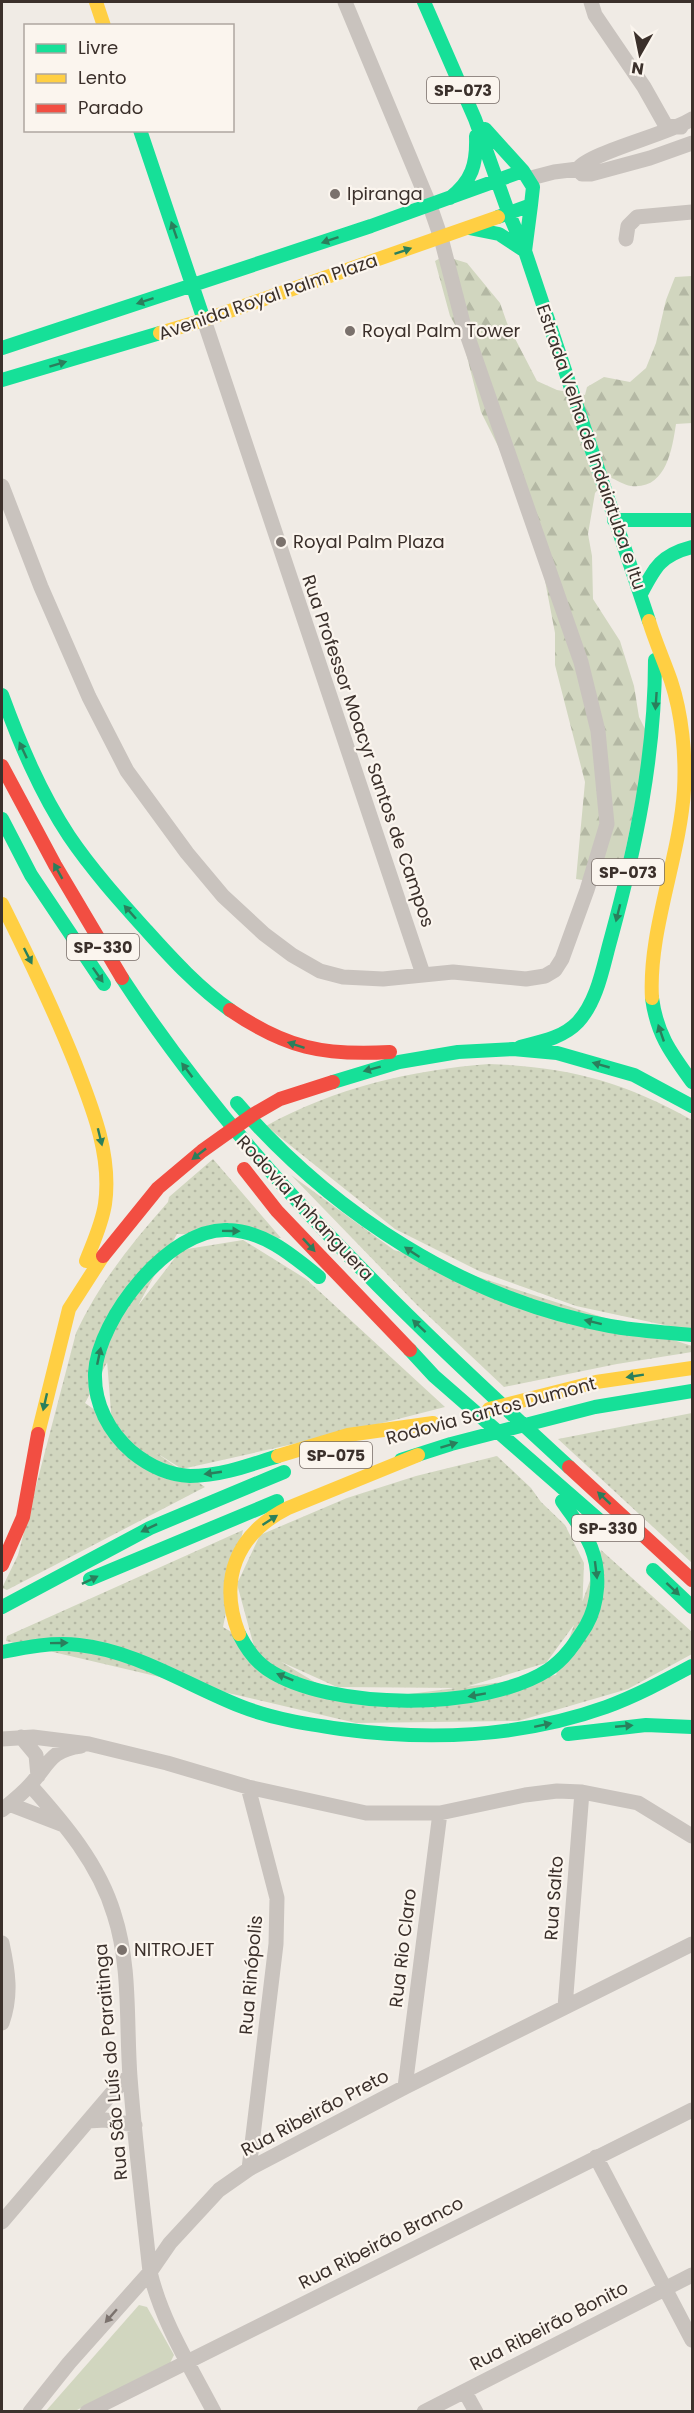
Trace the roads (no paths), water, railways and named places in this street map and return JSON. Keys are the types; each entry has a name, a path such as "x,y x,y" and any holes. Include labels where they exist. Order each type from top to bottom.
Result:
{"main road":[{"path":"96,2 103,24"},
{"name":"SP-073","path":"424,2 475,119 509,214 525,251"},
{"path":"475,119 527,175 534,190 525,251"},
{"path":"450,198 464,187 475,171 477,147 475,119"},
{"name":"Rua Professor Moacyr Santos de Campos","path":"141,132 204,320"},
{"name":"Avenida Royal Palm Plaza","path":"2,348 430,206 497,181 527,175"},
{"name":"Avenida Royal Palm Plaza","path":"2,380 204,320 531,205"},
{"path":"468,228 495,231 525,251"},
{"name":"Estrada Velha de Indaiatuba e Itu","path":"525,251 614,520 641,594 655,642 668,670 679,711 684,766 674,821 677,838 652,970 651,993 658,1026 665,1044 693,1082"},
{"path":"614,520 693,520"},
{"path":"641,594 659,560 675,551 693,547"},
{"name":"Estrada Velha de Indaiatuba e Itu","path":"513,1049 551,1039 569,1031 588,1013 597,988 644,804 650,769 657,689 655,642"},
{"path":"2,695 20,744 38,783 81,854 162,949 215,999 248,1024 296,1046 321,1052 343,1054 513,1049 557,1053 634,1075 693,1106"},
{"name":"Rodovia Anhanguera","path":"2,766 100,943 164,1039 244,1143 375,1284 693,1580"},
{"path":"644,804 652,818"},
{"name":"SP-330","path":"2,819 32,875 112,995"},
{"path":"2,904 50,1000 91,1104 106,1164 105,1204 98,1231 69,1309 42,1412 23,1517 2,1565"},
{"path":"100,943 178,1033"},
{"path":"69,1309 110,1245 158,1188 202,1151 254,1114 280,1100 361,1072 399,1062 458,1052"},
{"path":"228,1092 262,1132 322,1188 422,1258 488,1289 543,1309 609,1326 693,1335"},
{"name":"Rodovia Anhanguera","path":"211,1128 278,1211 439,1380 617,1536"},
{"path":"439,1380 399,1351 334,1289 289,1252 249,1232 222,1230 181,1242 159,1259 135,1285 99,1351 95,1382 100,1409 110,1431 119,1441 151,1464 177,1474 218,1473 348,1435 445,1420"},
{"name":"Rodovia Santos Dumont","path":"357,1448 445,1420 596,1382 693,1368"},
{"name":"Rodovia Santos Dumont","path":"78,1586 109,1570 296,1493 358,1472 451,1444 596,1407 693,1391"},
{"path":"418,1455 297,1505 255,1530 241,1549 235,1565 230,1597 233,1620 242,1643 259,1662 278,1675 309,1686 338,1693 401,1701 469,1697 505,1690 533,1681 551,1670 574,1647 584,1632 595,1607 597,1581 594,1555 581,1528 518,1447"},
{"name":"SP-075","path":"2,1607 150,1528 292,1469"},
{"name":"SP-330","path":"642,1560 693,1608"},
{"path":"2,1652 22,1646 64,1642 103,1648 169,1672 277,1718 342,1740 389,1746 426,1747 519,1742 641,1725 670,1724 693,1727"},
{"path":"277,1718 364,1733 421,1736 487,1733 538,1726 591,1712 670,1680 693,1666"}],"street":[{"path":"2,486 41,587 108,738 127,771 187,853 223,896 264,934 292,955 320,971 366,980 453,972 526,979 545,976 555,970 562,959 607,824 598,731 581,662 463,323 441,238 430,206 345,2"},
{"path":"591,2 595,15 644,87 666,126 688,125"},
{"path":"527,175 578,168 596,156 688,125"},
{"path":"578,168 582,174 591,174 650,158 693,143"},
{"path":"626,239 628,226 637,217 693,212"},
{"name":"Rua Professor Moacyr Santos de Campos","path":"204,320 423,974"},
{"path":"677,838 692,845"},
{"path":"21,1737 36,1755 34,1780"},
{"path":"2,1739 49,1738 89,1744 167,1763 248,1787 366,1813 440,1813 525,1795 557,1791 582,1792 638,1803 693,1836"},
{"path":"5,1807 34,1780 51,1757 67,1748 89,1744"},
{"name":"Rua São Luís do Paraitinga","path":"34,1780 67,1826 102,1884 114,1913 125,1968 130,2076 150,2272 157,2301 214,2412"},
{"name":"Rua Rinópolis","path":"248,1787 277,1898 276,1944 249,2169"},
{"name":"Rua Salto","path":"565,2007 582,1792"},
{"path":"5,1807 67,1826"},
{"name":"Rua Rio Claro","path":"405,2087 440,1813"},
{"path":"2,1942 9,1991 2,2023"},
{"name":"Rua Ribeirão Preto","path":"30,2412 69,2363 150,2272 170,2242 219,2190 249,2169 405,2087 693,1944"},
{"path":"2,2222 88,2121 130,2076"},
{"name":"Rua Ribeirão Branco","path":"87,2412 693,2110"},
{"path":"88,2121 113,2121 135,2125"},
{"path":"596,2157 693,2340"},
{"name":"Rua Ribeirão Bonito","path":"424,2412 693,2275"},
{"path":"465,2392 476,2412"}],"place":[{"name":"Ipiranga","path":"335,194"},
{"name":"Royal Palm Tower","path":"350,331"},
{"name":"Royal Palm Plaza","path":"281,542"},
{"name":"NITROJET","path":"122,1950"}]}
